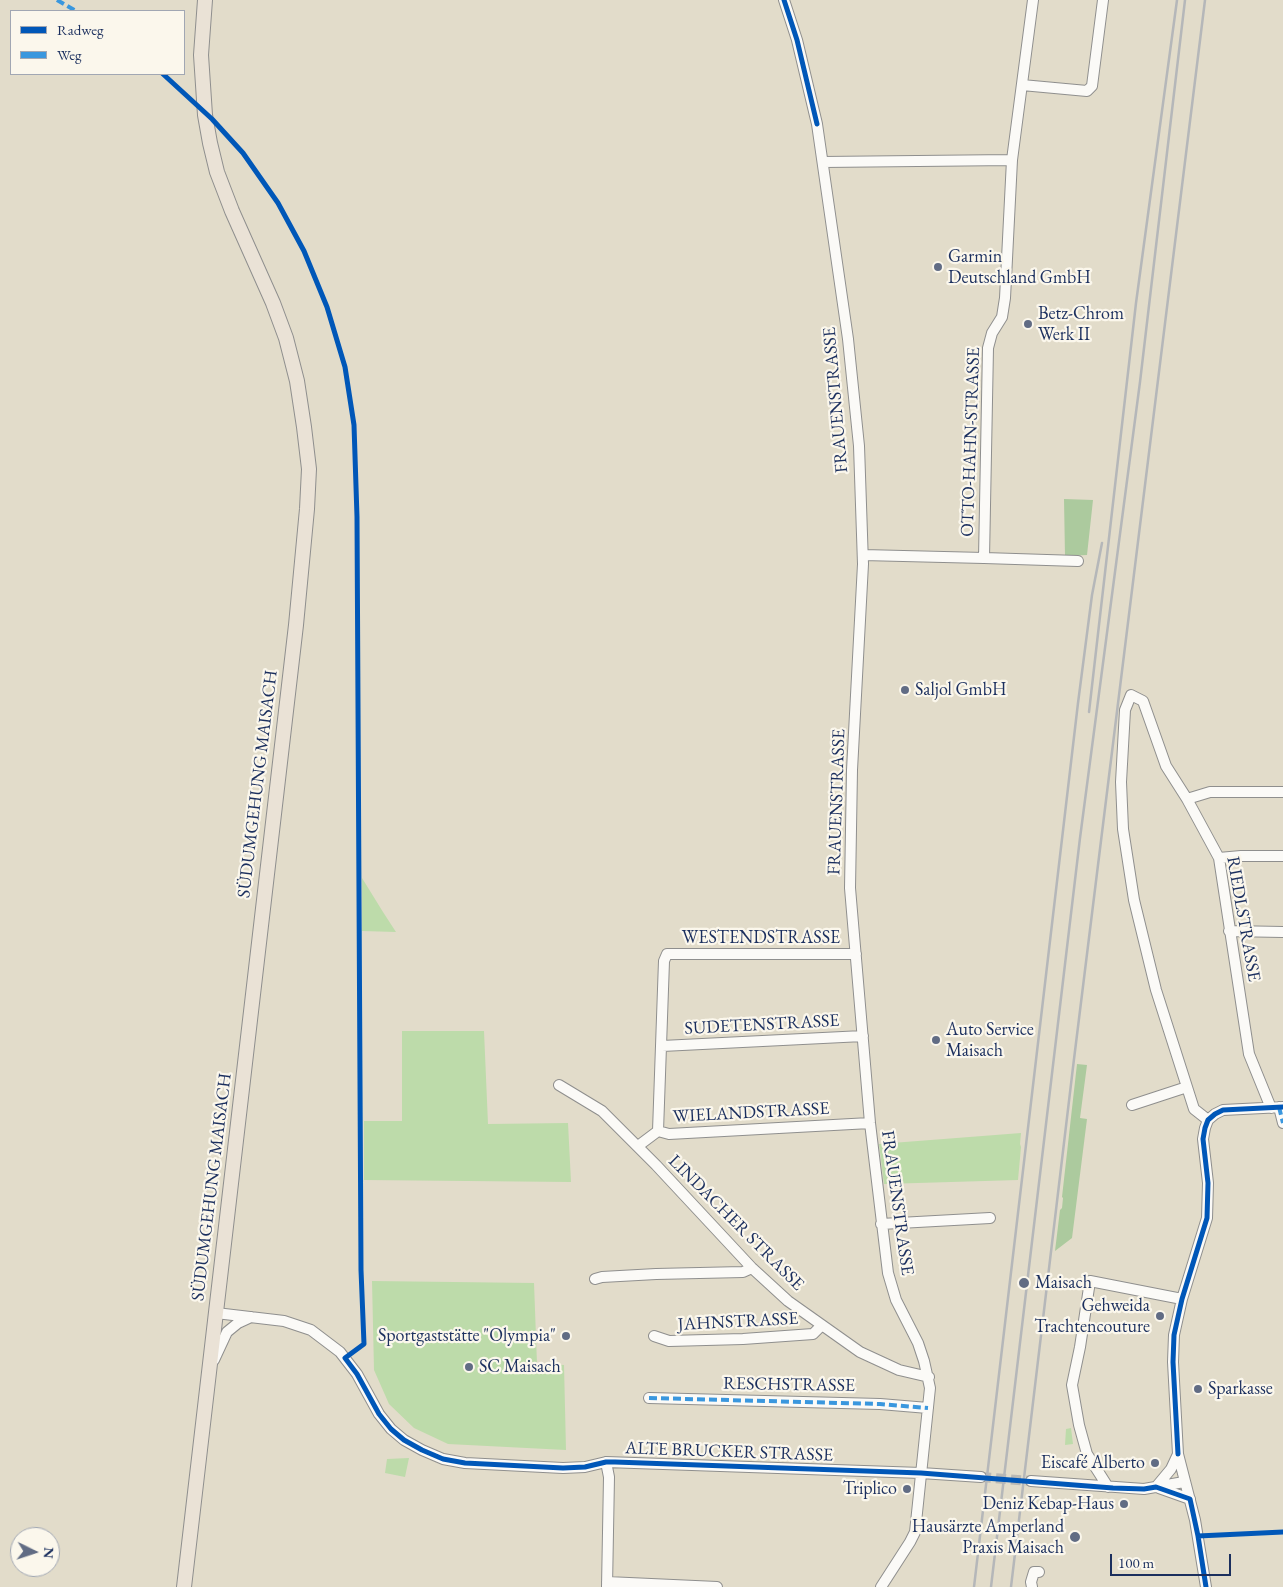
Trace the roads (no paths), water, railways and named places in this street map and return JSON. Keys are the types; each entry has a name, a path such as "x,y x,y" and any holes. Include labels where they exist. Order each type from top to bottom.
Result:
{"main road":[{"name":"SÜDUMGEHUNG MAISACH","path":"184,1587 296,624 309,470 297,381 286,338 217,172 204,111 201,55 205,0"}],"street":[{"name":"FRAUENSTRASSE","path":"784,0 797,40 817,124 848,338 859,446 862,555 850,837 850,898 870,1123 888,1273 896,1300 918,1343 929,1377 930,1393 915,1532 881,1587"},
{"name":"OTTO-HAHN-STRASSE","path":"984,558 988,348 992,334 1002,317 1005,298 1012,160 1033,0"},
{"path":"1022,85 1087,91 1092,86 1103,0"},
{"path":"823,162 1012,160"},
{"name":"OTTO-HAHN-STRASSE","path":"862,555 1078,561"},
{"name":"RIEDLSTRASSE","path":"1187,1087 1156,990 1134,900 1123,829 1121,782 1125,710 1131,695 1143,702 1166,766 1187,799 1219,858 1229,931 1250,1054 1278,1107 1283,1122"},
{"path":"1187,799 1210,792 1283,792"},
{"path":"1219,858 1283,856"},
{"path":"1229,931 1283,932"},
{"name":"WESTENDSTRASSE","path":"662,1046 664,961 667,954 856,954"},
{"name":"SUDETENSTRASSE","path":"662,1046 863,1036"},
{"path":"658,1131 662,1046"},
{"name":"LINDACHER STRASSE","path":"559,1085 602,1111 638,1146 752,1268 788,1300 821,1326 860,1352 899,1370 929,1377"},
{"path":"1132,1105 1187,1087 1194,1109 1208,1120"},
{"path":"1206,1587 1198,1536 1178,1454 1172,1362 1174,1335 1182,1299 1207,1218 1208,1183 1203,1138 1204,1128 1208,1120 1223,1110 1278,1107"},
{"name":"WIELANDSTRASSE","path":"638,1146 658,1131 669,1134 870,1123"},
{"path":"881,1224 990,1218"},
{"path":"595,1280 602,1277 656,1274 743,1272 752,1268"},
{"path":"1108,1487 1088,1454 1079,1425 1072,1386 1090,1281 1182,1299"},
{"name":"ALTE BRUCKER STRASSE","path":"216,1313 284,1322 311,1330 333,1346 345,1358 391,1429 404,1440 422,1450 443,1459 465,1464 563,1468 585,1467 606,1462 921,1473 981,1477"},
{"path":"208,1375 227,1332 238,1323 251,1317"},
{"name":"JAHNSTRASSE","path":"654,1336 669,1341 752,1338 813,1334 821,1326"},
{"name":"RESCHSTRASSE","path":"649,1398 880,1404 928,1408"},
{"path":"1156,1487 1164,1479 1178,1454"},
{"path":"606,1462 609,1477 607,1584 717,1587"},
{"path":"1164,1479 1183,1479"},
{"path":"1031,1481 1144,1489 1183,1479"},
{"path":"1156,1487 1190,1499"},
{"path":"1032,1587 1031,1582 1034,1572 1039,1572"}],"tunnel":[{"path":"981,1477 1031,1481"}],"railway":[{"path":"1089,712 1136,303 1177,0"},
{"path":"991,1587 1080,838 1140,382 1185,0"},
{"path":"1011,1587 1074,1059 1205,0"},
{"path":"974,1587 1078,703 1092,595 1102,543"}],"place":[{"name":"Garmin Deutschland GmbH","path":"938,267"},
{"name":"Betz-Chrom Werk II","path":"1028,324"},
{"name":"Saljol GmbH","path":"905,690"},
{"name":"Auto Service Maisach","path":"936,1040"},
{"name":"Maisach","path":"1024,1283"},
{"name":"Gehweida Trachtencouture","path":"1160,1316"},
{"name":"Sportgaststätte \"Olympia\"","path":"566,1336"},
{"name":"SC Maisach","path":"469,1367"},
{"name":"Sparkasse","path":"1198,1389"},
{"name":"Eiscafé Alberto","path":"1155,1463"},
{"name":"Triplico","path":"907,1489"},
{"name":"Deniz Kebap-Haus","path":"1124,1504"},
{"name":"Hausärzte Amperland Praxis Maisach","path":"1075,1537"}]}
